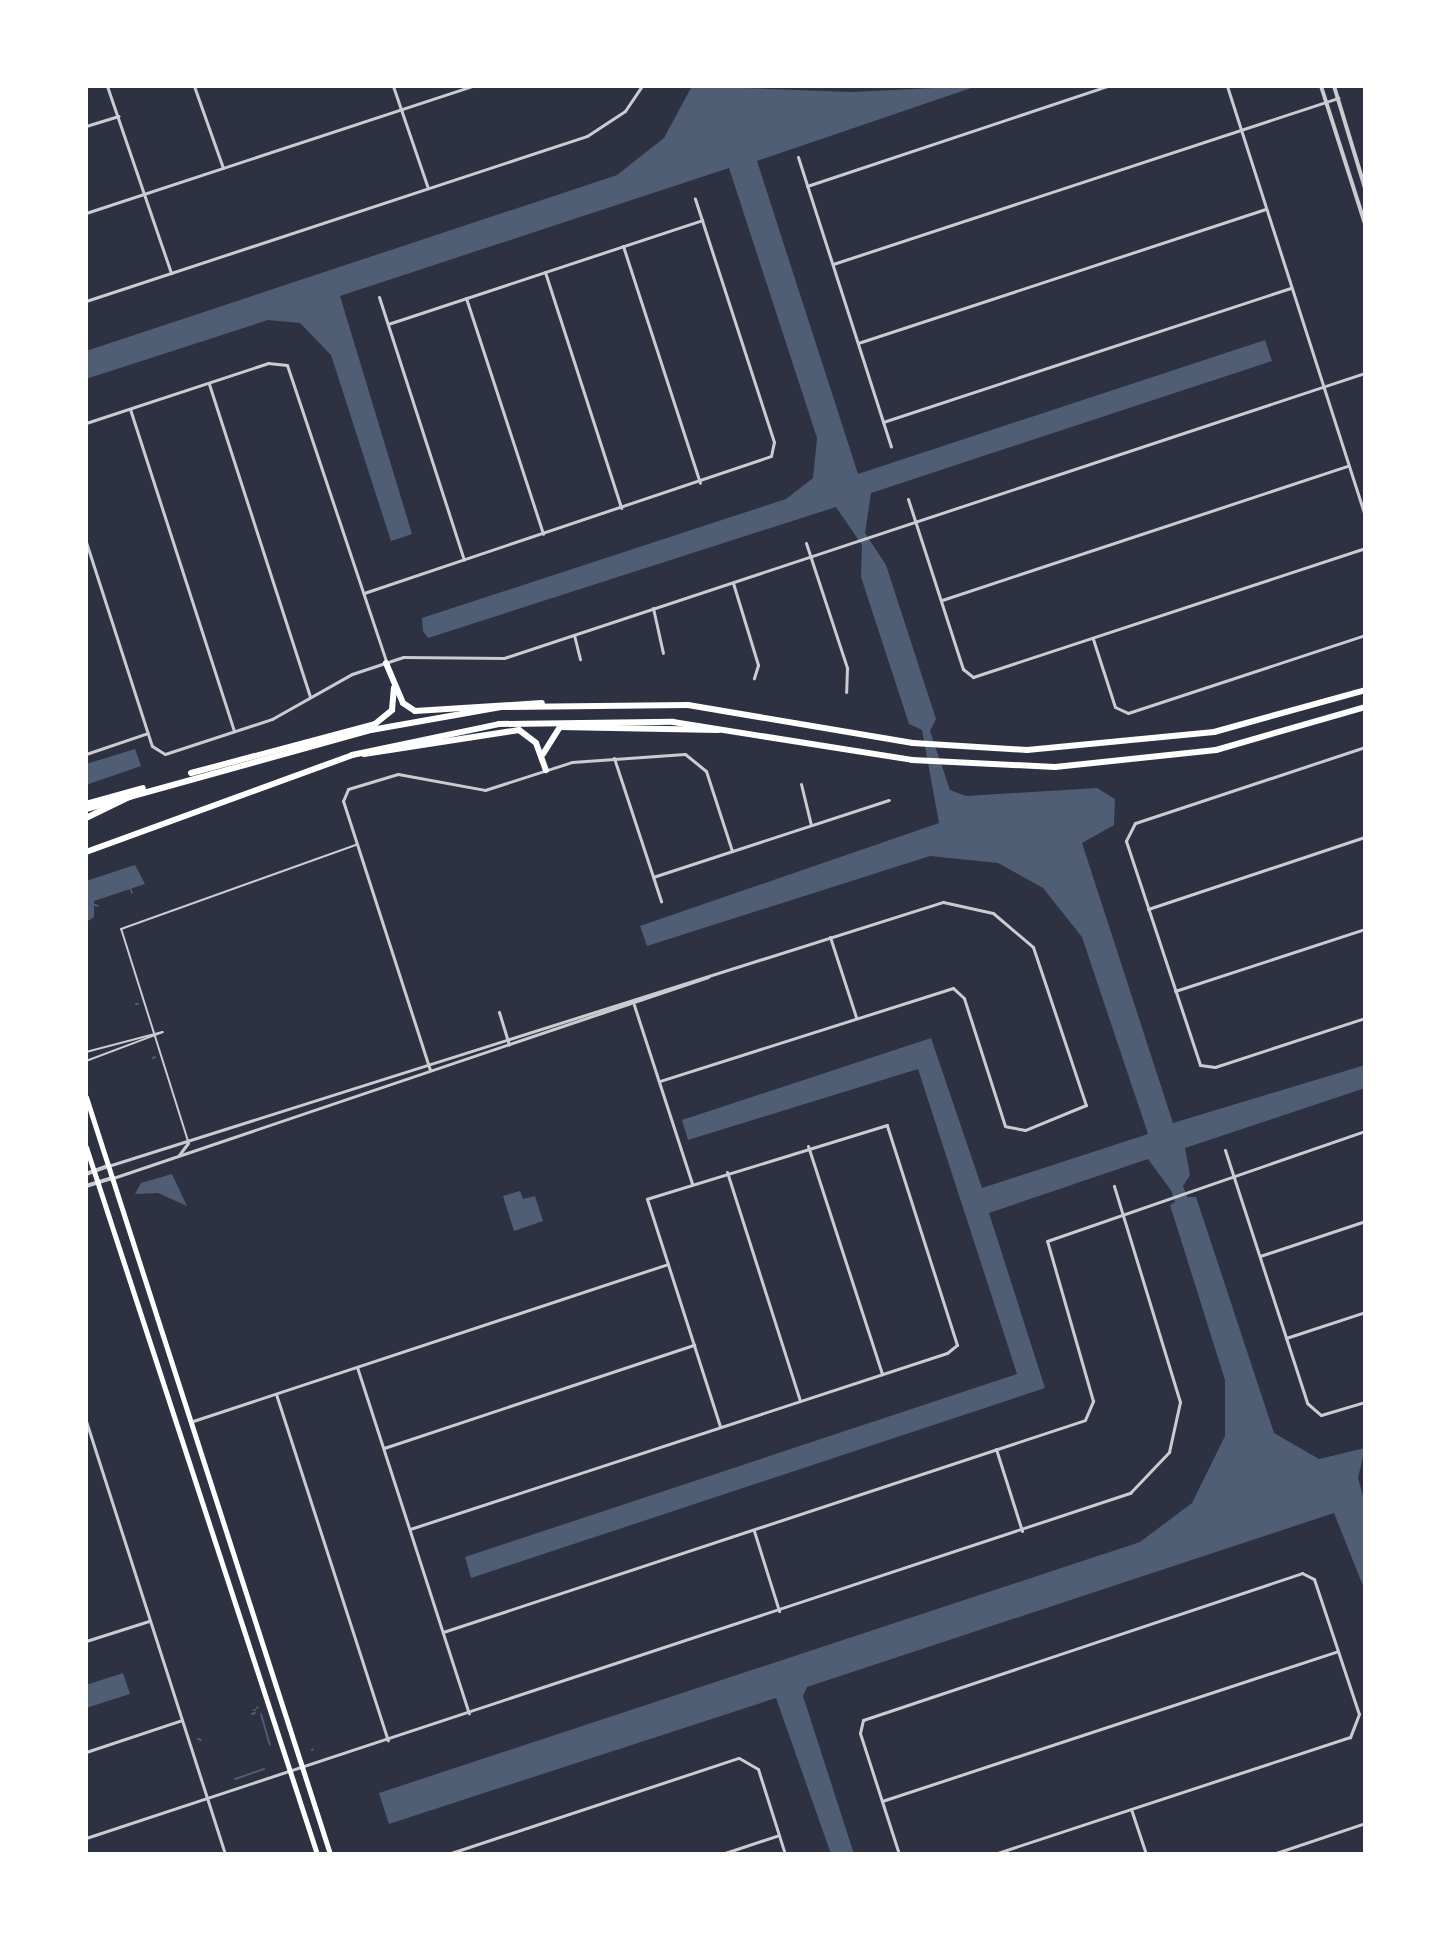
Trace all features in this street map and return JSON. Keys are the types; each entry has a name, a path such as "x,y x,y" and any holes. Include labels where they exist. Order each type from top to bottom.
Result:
{"highway":[{"path":"182,779 199,768 375,724 392,710 394,688 386,663"},
{"path":"394,688 422,713 521,699 542,704"},
{"path":"86,806 403,723 542,704 688,705 946,746 1142,743 1248,725 1365,690"},
{"path":"86,852 352,755 537,721 738,729 946,764 1138,761 1226,747 1365,709"},
{"path":"543,762 546,741 560,727 738,729"},
{"path":"352,755 511,730 532,739 546,770"},
{"path":"86,806 151,788"},
{"path":"86,818 135,793"}],"main road":[{"path":"86,1097 330,1854"},
{"path":"86,1147 317,1854"}],"street":[{"path":"107,86 171,273"},
{"path":"194,86 223,168"},
{"path":"393,86 428,188"},
{"path":"86,213 473,86"},
{"path":"86,301 594,133 642,86"},
{"path":"807,186 1108,86"},
{"path":"1227,86 1365,517"},
{"path":"1321,86 1365,224"},
{"path":"1334,86 1365,188"},
{"path":"833,264 1338,98"},
{"path":"86,126 118,116"},
{"path":"798,157 891,446"},
{"path":"364,593 700,483 771,456 774,442 695,199"},
{"path":"858,343 1266,209"},
{"path":"388,324 702,220"},
{"path":"623,246 700,483"},
{"path":"545,272 621,508"},
{"path":"883,422 1291,288"},
{"path":"379,297 464,560"},
{"path":"466,298 543,534"},
{"path":"86,423 276,361 287,365 386,663"},
{"path":"86,542 148,733 161,754 234,731 386,663 423,653 489,661 1365,373"},
{"path":"209,383 310,697"},
{"path":"130,409 234,731"},
{"path":"941,601 1348,466"},
{"path":"908,499 968,675 1092,638 1365,548"},
{"path":"806,543 847,668 846,692"},
{"path":"733,583 758,665 754,678"},
{"path":"653,608 663,653"},
{"path":"574,635 580,659"},
{"path":"1092,638 1115,707 1128,713 1365,635"},
{"path":"86,754 148,733"},
{"path":"1365,747 1129,828 1126,841 1175,991 1206,1068 1365,1018"},
{"path":"614,758 661,901"},
{"path":"430,1070 357,845 344,793 390,775 485,790 546,770 614,758 694,758 706,771 732,851"},
{"path":"801,784 811,825"},
{"path":"653,877 889,800"},
{"path":"1148,909 1365,837"},
{"path":"86,1186 830,935 935,903 993,913 1021,932 1041,961 1086,1105 1011,1131 964,998 953,988 659,1081"},
{"path":"1175,991 1365,929"},
{"path":"830,935 856,1017"},
{"path":"86,1174 631,998 715,974"},
{"path":"631,998 692,1184"},
{"path":"499,1012 509,1044"},
{"path":"410,1529 882,1374 957,1345 887,1125 808,1146 647,1199 720,1427"},
{"path":"443,1632 1085,1420 1093,1410 1047,1241 1123,1212 1365,1131"},
{"path":"149,1166 181,1154 188,1142"},
{"path":"808,1146 882,1374"},
{"path":"1225,1150 1286,1338 1314,1412 1365,1402"},
{"path":"727,1172 800,1401"},
{"path":"86,1838 1121,1497 1165,1459 1179,1424 1179,1393 1114,1186"},
{"path":"1260,1256 1365,1221"},
{"path":"190,1421 668,1264"},
{"path":"1286,1338 1365,1312"},
{"path":"384,1448 694,1345"},
{"path":"357,1366 469,1713"},
{"path":"276,1394 388,1740"},
{"path":"86,1421 225,1854"},
{"path":"996,1449 1022,1531"},
{"path":"753,1530 779,1611"},
{"path":"899,1854 860,1733 863,1720 1308,1575 1359,1714 1356,1731 995,1854"},
{"path":"86,1641 149,1621"},
{"path":"882,1801 1338,1651"},
{"path":"86,1752 182,1720"},
{"path":"448,1854 749,1759 785,1854"},
{"path":"1131,1809 1146,1854"},
{"path":"1273,1854 1365,1823"},
{"path":"722,1854 779,1835"}],"lane":[{"path":"188,1142 150,1031 121,929 357,845"},
{"path":"86,1052 150,1031 163,1032 153,1039 86,1061"}],"water":[{"path":"692,86 852,92 977,86 757,161 858,474 1265,340 1272,361 871,493 865,533 886,565 936,719 930,731 950,790 966,796 1097,788 1115,799 1114,825 1082,843 1173,1123 1365,1065 1365,1088 1185,1148 1190,1175 1183,1186 1187,1197 1196,1197 1274,1433 1319,1459 1365,1448 1358,1478 1365,1503 1365,1591 1334,1513 807,1687 803,1696 854,1854 831,1854 776,1698 389,1824 379,1793 1140,1542 1192,1503 1225,1436 1225,1380 1170,1205 1178,1200 1148,1159 989,1213 1045,1388 471,1578 465,1557 1017,1374 918,1069 688,1140 682,1120 931,1038 982,1188 1148,1134 1082,937 1043,888 998,863 930,856 647,946 640,926 939,823 922,730 909,724 861,577 862,545 836,507 428,638 423,631 422,618 786,499 813,478 817,438 729,168 340,296 412,534 391,541 331,355 300,323 268,320 86,379 86,351 617,175 664,138"},
{"path":"135,749 141,766 86,785 86,764"},
{"path":"135,865 145,884 94,901 94,917 86,922 86,881"},
{"path":"172,1174 187,1206 158,1193 135,1194 141,1183"},
{"path":"520,1191 523,1199 535,1196 543,1221 514,1231 503,1196"},
{"path":"123,1673 130,1694 86,1708 86,1685"}],"waterway":[{"path":"130,888 132,893"},
{"path":"92,904 98,906"},
{"path":"1172,1183 1180,1207"},
{"path":"261,1714 270,1745"},
{"path":"235,1779 264,1769"}]}
